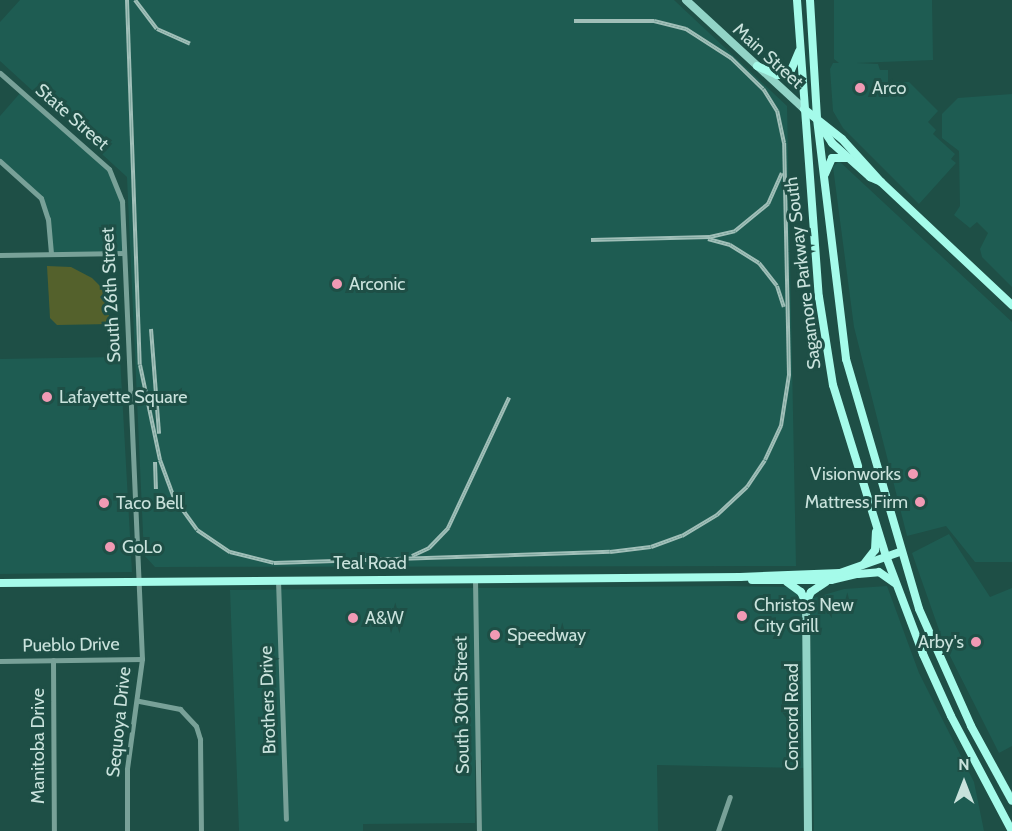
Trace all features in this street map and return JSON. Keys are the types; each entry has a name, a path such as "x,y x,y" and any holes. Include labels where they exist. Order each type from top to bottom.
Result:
{"main road":[{"name":"Sagamore Parkway South","path":"797,0 819,297 833,384 897,586 951,716 1012,831"},
{"name":"Sagamore Parkway South","path":"810,0 816,119 846,359 900,552 919,609 971,726 1012,801"},
{"path":"757,66 777,75 789,75 800,48"},
{"path":"804,109 867,163 881,182"},
{"path":"816,119 830,140 849,158 881,182 1012,305"},
{"path":"824,180 832,158 849,158"},
{"path":"858,571 875,550 874,517"},
{"name":"Teal Road","path":"740,577 782,581 831,580 858,571 886,556 900,552"},
{"path":"858,571 879,572 897,586"},
{"name":"Teal Road","path":"0,583 140,580 740,577 858,571"},
{"path":"806,603 816,586 831,580"},
{"path":"782,581 798,588 806,603"}],"street":[{"name":"Main Street","path":"686,0 804,109"},
{"name":"State Street","path":"0,73 109,169 119,188"},
{"path":"0,161 41,198 48,219 51,254"},
{"name":"South 26th Street","path":"119,188 140,580"},
{"path":"0,255 124,253"},
{"name":"South 30th Street","path":"475,579 479,831"},
{"name":"Sequoya Drive","path":"127,831 127,769 139,701 142,659 140,580"},
{"name":"Brothers Drive","path":"278,580 286,819"},
{"name":"Concord Road","path":"806,603 808,831"},
{"name":"Pueblo Drive","path":"0,660 142,659"},
{"name":"Manitoba Drive","path":"53,660 54,831"},
{"path":"139,701 180,709 196,726 200,739 201,831"},
{"path":"718,831 730,797"}],"shaded area":[{"path":"20,0 674,0 787,106 796,566 155,567 144,555 127,177 0,61 0,22"},
{"path":"834,0 932,0 933,60 856,63 878,64 880,70 888,70 888,82 909,82 938,111 928,122 936,130 933,134 955,154 951,159 956,163 919,204 843,128 833,111 830,69 833,63 839,63 834,59"},
{"path":"21,92 109,169 119,188 124,253 51,254 48,219 41,198 0,161 0,116"},
{"path":"1012,94 1012,287 982,257 980,249 988,233 977,222 970,228 954,215 960,206 959,151 942,138 942,114 958,98"},
{"path":"839,161 1012,322 1012,562 975,562 946,526 907,536 854,327 833,167"},
{"path":"120,357 132,572 0,574 0,359"},
{"path":"949,534 990,597 1012,588 1012,746 999,753 944,644 912,553"},
{"path":"887,586 919,673 974,782 984,831 814,831 810,599 844,589"},
{"path":"786,587 797,590 802,601 805,768 657,765 658,831 482,831 482,760 475,760 475,823 363,824 363,831 239,831 230,590"}],"green space":[{"path":"47,266 71,267 92,278 102,288 111,324 57,325 50,318"}],"railway":[{"path":"127,0 140,365 160,460 174,498 197,530 230,552 274,563 610,552 651,547 682,536 717,515 747,487 765,460 781,426 789,375 784,143 777,111 763,89 731,58 686,29 654,21 574,21"},
{"path":"135,0 157,29 190,44"},
{"path":"591,240 710,237 735,231 768,204 782,173"},
{"path":"708,239 730,245 759,263 777,286 784,307"},
{"path":"151,329 159,434"},
{"path":"412,556 429,548 448,528 509,398"},
{"path":"155,462 156,489"}],"place":[{"name":"Arco","path":"860,88"},
{"name":"Arconic","path":"337,284"},
{"name":"Lafayette Square","path":"47,397"},
{"name":"Visionworks","path":"913,474"},
{"name":"Mattress Firm","path":"920,502"},
{"name":"Taco Bell","path":"104,503"},
{"name":"GoLo","path":"110,547"},
{"name":"Christos New City Grill","path":"742,616"},
{"name":"A&W","path":"353,618"},
{"name":"Speedway","path":"495,635"},
{"name":"Arby's","path":"976,642"}]}
